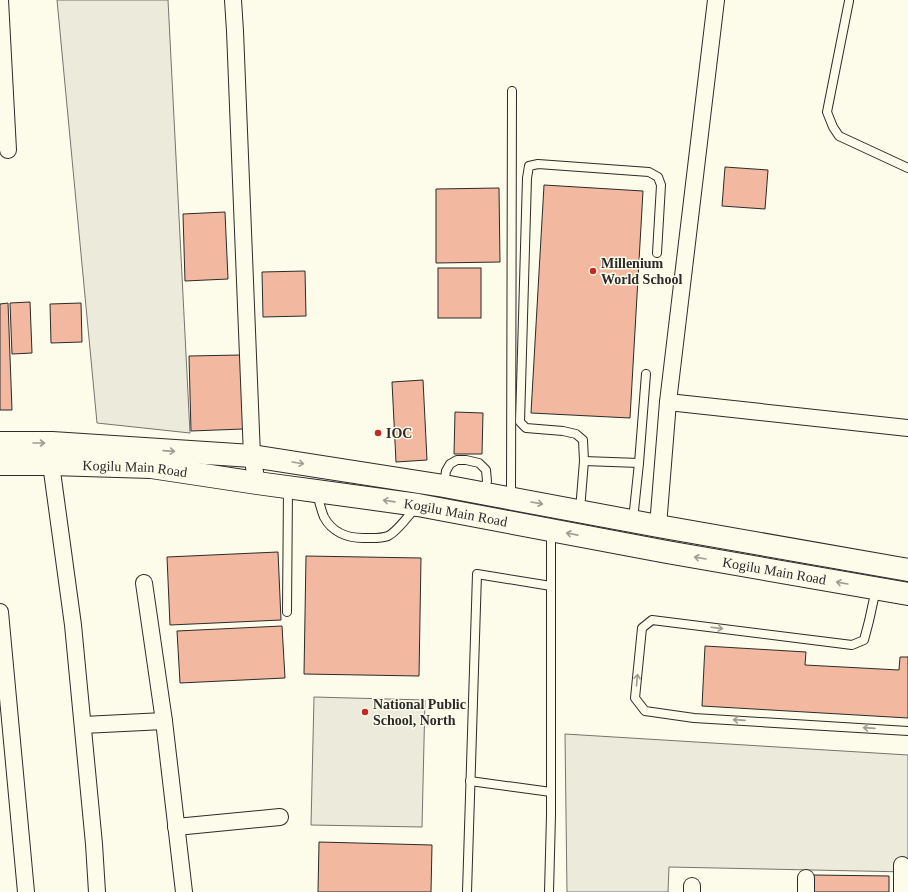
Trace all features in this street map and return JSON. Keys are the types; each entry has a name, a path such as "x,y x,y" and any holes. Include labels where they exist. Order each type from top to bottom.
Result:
{"main road":[{"name":"Kogilu Main Road","path":"0,443 52,443 252,456 444,486 658,526 908,570"},
{"name":"Kogilu Main Road","path":"0,464 151,467 257,484 418,505 683,555 908,594"}],"street":[{"path":"0,0 8,150"},
{"path":"233,0 252,456 257,484"},
{"path":"658,526 668,402 716,0"},
{"path":"668,402 908,428"},
{"path":"51,464 73,625 94,844 97,892"},
{"path":"144,584 164,721 184,892"},
{"path":"0,612 26,892"},
{"path":"83,725 164,721"},
{"path":"176,827 280,817"},
{"path":"902,865 902,892"}],"lane":[{"path":"849,1 827,112 833,127 839,136 908,168"},
{"path":"511,498 512,91"},
{"path":"580,511 584,460 583,440 576,434 563,431 526,428 520,422 527,178 529,166 538,164 649,172 658,177 661,185 657,253"},
{"path":"633,521 646,374"},
{"path":"444,486 446,471 450,464 457,460 466,460 479,463 486,470 487,480 484,493"},
{"path":"584,460 639,463"},
{"path":"287,612 288,487"},
{"path":"316,491 324,517 336,531 345,536 360,538 388,536 397,529 418,505"},
{"path":"549,892 551,530"},
{"path":"467,892 477,574 551,586"},
{"path":"876,589 864,640 852,645 652,620 642,628 635,698 645,711 694,718 908,731"},
{"path":"470,781 550,792"}],"shaded area":[{"path":"57,0 168,0 190,433 97,423"},
{"path":"314,697 425,700 422,827 311,825"},
{"path":"565,734 908,755 908,872 669,867 668,892 567,892"}],"building":[{"path":"725,167 768,170 765,209 722,206"},
{"path":"544,185 643,191 630,418 531,413"},
{"path":"499,188 500,262 436,263 436,189"},
{"path":"225,212 228,279 185,281 183,214"},
{"path":"438,268 481,268 481,318 438,318"},
{"path":"305,271 306,316 263,317 262,272"},
{"path":"30,302 32,353 12,354 10,303"},
{"path":"8,303 12,410 0,410 0,304"},
{"path":"81,303 82,342 51,343 50,304"},
{"path":"241,355 243,429 191,431 189,356"},
{"path":"423,380 427,460 396,462 392,382"},
{"path":"455,412 483,413 482,454 454,454"},
{"path":"278,552 281,620 170,625 167,557"},
{"path":"306,556 421,558 419,676 304,674"},
{"path":"282,626 285,678 180,683 177,631"},
{"path":"705,646 806,652 805,665 899,670 900,657 908,657 908,718 702,706"},
{"path":"319,842 432,845 431,892 318,892"},
{"path":"813,875 889,876 889,892 813,892"}],"place":[{"name":"Millenium World School","path":"593,271"},
{"name":"IOC","path":"378,433"},
{"name":"National Public School, North","path":"365,712"}]}
